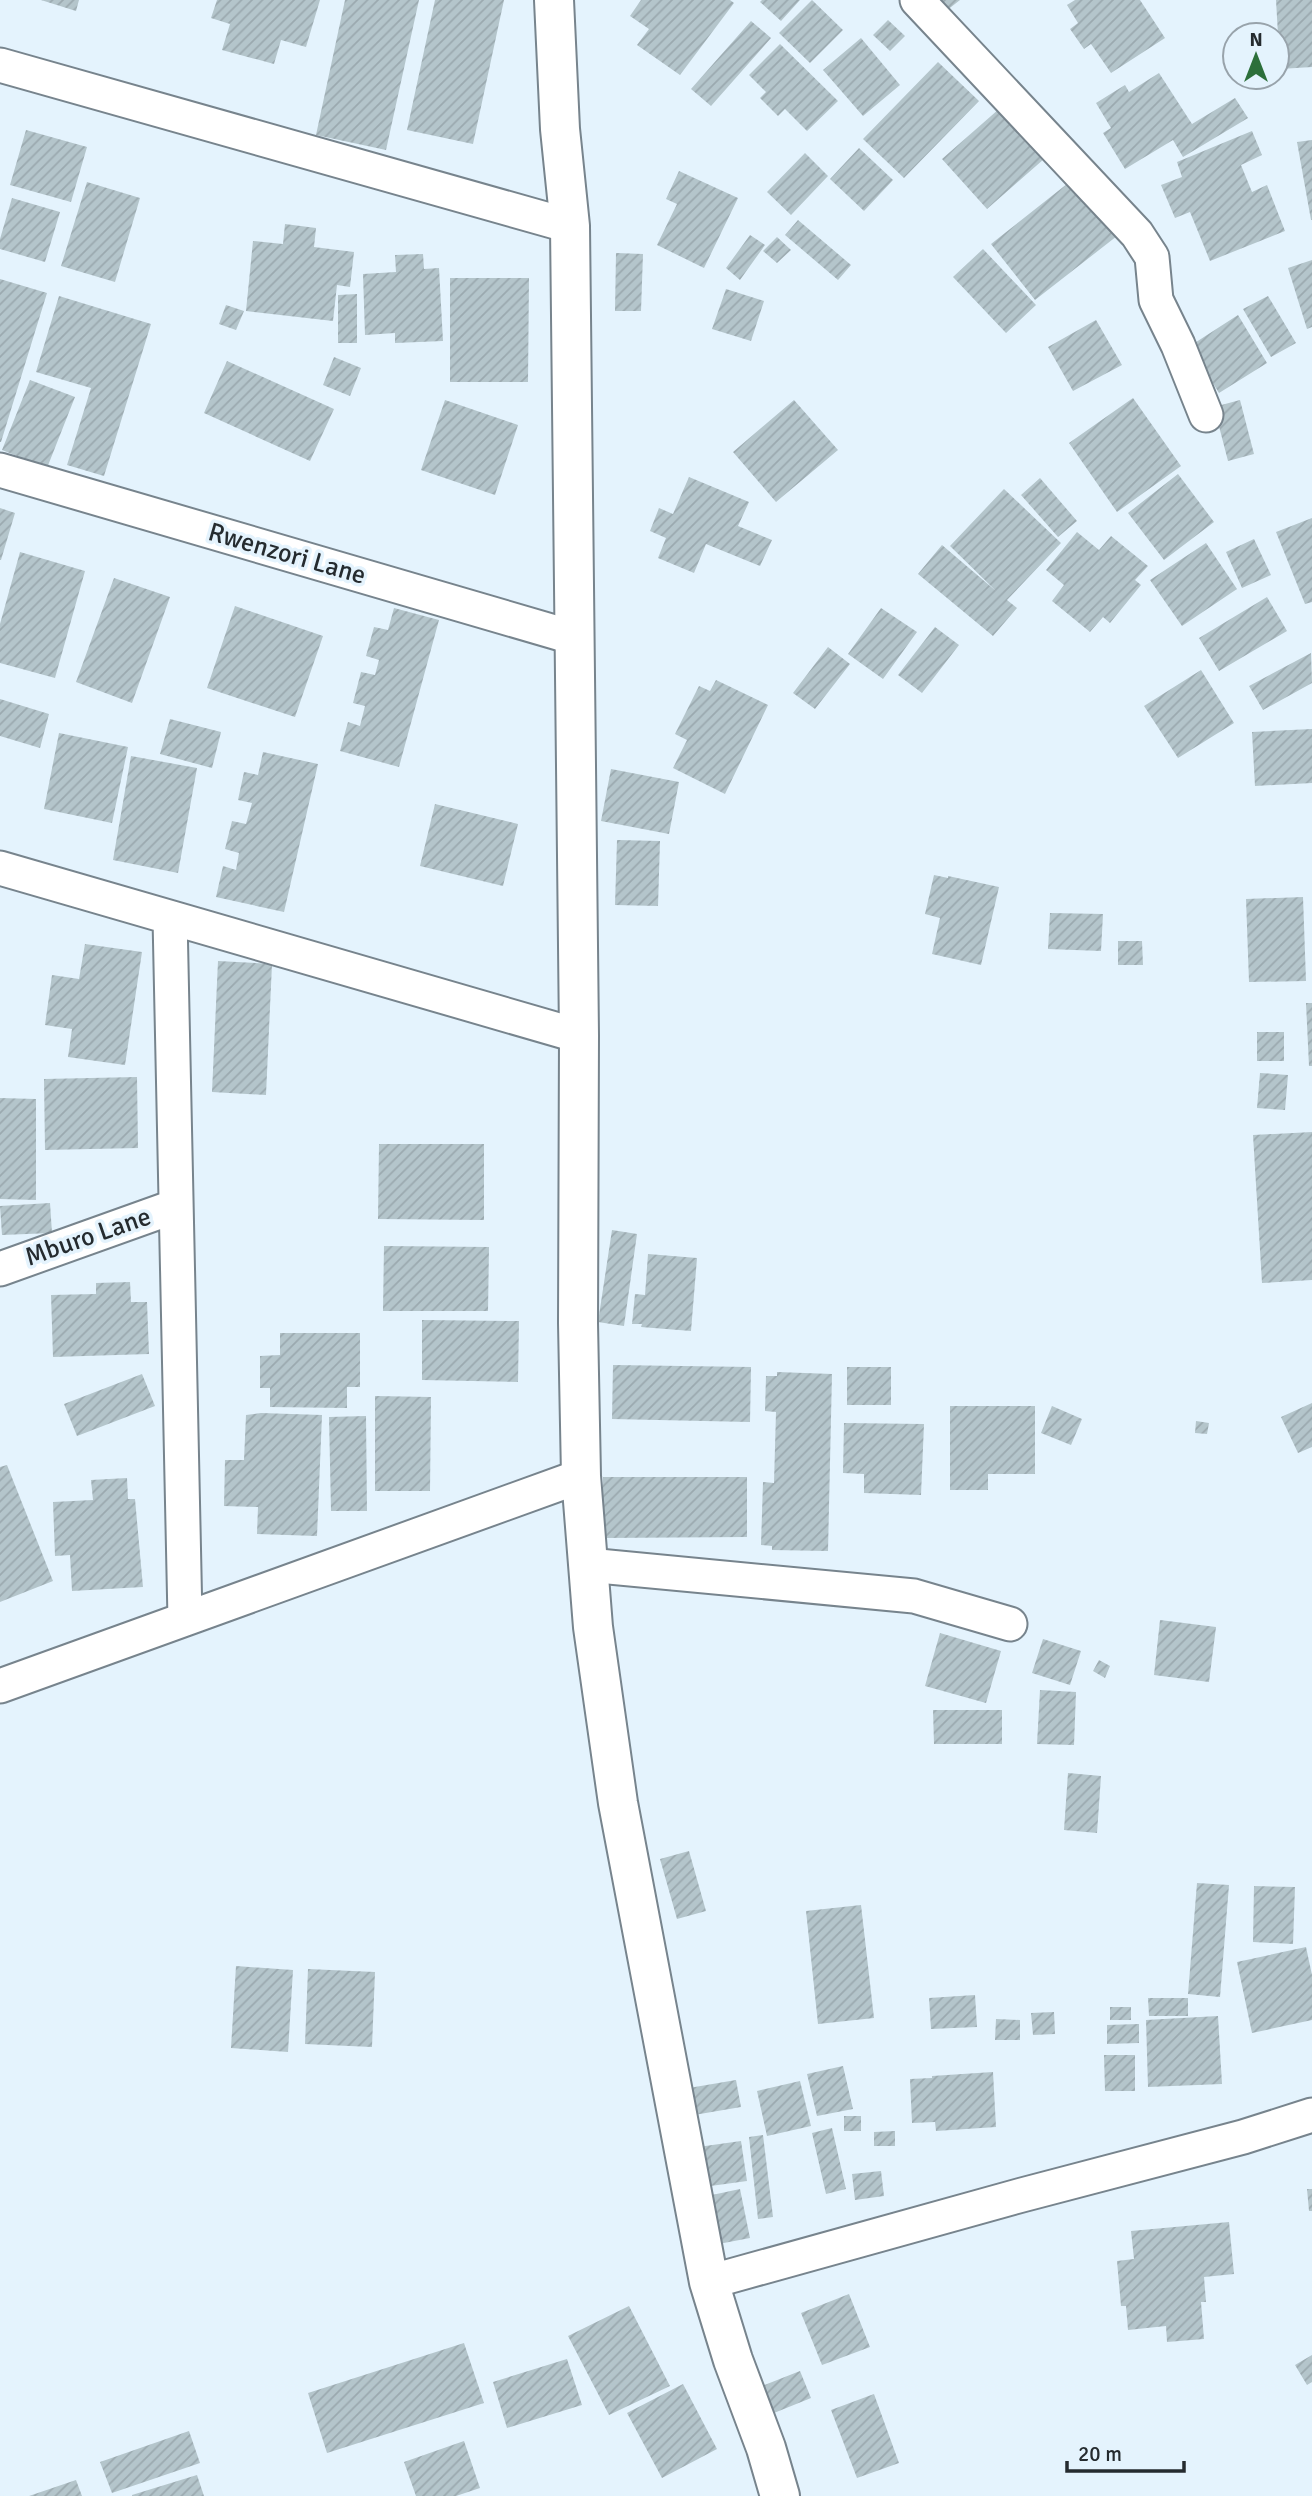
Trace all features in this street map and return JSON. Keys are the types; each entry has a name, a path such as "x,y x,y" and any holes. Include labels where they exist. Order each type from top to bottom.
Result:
{"street":[{"path":"555,0 560,130 570,226 579,1036 578,1323 581,1476 593,1627 618,1803 709,2281 780,2496"},
{"path":"917,0 1137,234 1152,257 1156,300 1178,345 1206,415"},
{"path":"0,65 570,226"},
{"name":"Rwenzori Lane","path":"0,470 575,638"},
{"path":"0,869 579,1036"},
{"path":"170,918 186,1619"},
{"name":"Mburo Lane","path":"0,1269 176,1206"},
{"path":"0,1686 581,1476"},
{"path":"588,1565 914,1596 1010,1624"},
{"path":"709,2281 1242,2137 1312,2115"}],"building":[{"path":"41,0 79,0 76,11"},
{"path":"217,0 320,0 306,47 281,40 274,64 222,50 230,24 211,18"},
{"path":"345,0 419,0 386,150 316,135"},
{"path":"435,0 504,0 473,144 407,130"},
{"path":"641,0 730,0 734,3 680,75 637,45 649,29 630,16"},
{"path":"800,0 781,21 760,2"},
{"path":"812,0 843,30 810,63 779,33"},
{"path":"938,0 960,0 946,11"},
{"path":"1075,0 1140,0 1165,38 1111,73 1091,44 1084,49 1070,29 1078,23 1067,5"},
{"path":"1276,0 1312,0 1312,67 1291,68 1291,21 1277,21"},
{"path":"888,20 905,36 890,51 873,35"},
{"path":"751,21 771,38 711,106 691,89"},
{"path":"861,38 900,85 863,116 823,70"},
{"path":"780,44 838,101 807,131 785,109 778,116 760,98 766,92 749,75"},
{"path":"938,62 979,101 904,178 863,139"},
{"path":"1159,73 1192,124 1235,98 1248,118 1183,157 1173,140 1125,169 1103,133 1111,128 1096,103 1125,85 1129,92"},
{"path":"999,109 1044,159 987,209 942,159"},
{"path":"26,130 87,147 71,202 10,185"},
{"path":"1252,131 1262,155 1241,165 1252,192 1267,185 1285,231 1210,261 1190,212 1175,218 1161,185 1182,177 1177,162"},
{"path":"1312,140 1312,220 1311,220 1297,142"},
{"path":"859,148 893,180 864,211 830,179"},
{"path":"805,153 828,176 791,215 767,192"},
{"path":"679,171 738,198 704,268 657,245 677,204 666,199"},
{"path":"1072,180 1117,236 1035,300 991,244"},
{"path":"87,182 140,198 115,282 61,266"},
{"path":"12,198 60,212 45,262 0,249 0,239"},
{"path":"798,220 851,265 838,280 785,235"},
{"path":"285,224 316,228 314,247 354,252 350,287 337,285 333,321 246,311 253,241 283,244"},
{"path":"750,235 765,245 740,280 726,268"},
{"path":"777,237 791,250 777,263 763,251"},
{"path":"983,249 1036,305 1006,333 953,277"},
{"path":"616,253 643,254 641,311 615,311"},
{"path":"423,254 424,269 439,268 443,341 395,343 395,333 365,335 363,274 396,272 395,255"},
{"path":"1312,260 1312,327 1307,329 1288,268"},
{"path":"450,278 529,278 528,382 450,382"},
{"path":"0,279 47,293 1,442 0,442"},
{"path":"726,289 764,301 751,341 712,329"},
{"path":"357,294 357,343 338,343 338,295"},
{"path":"59,296 151,324 104,476 67,465 91,388 36,372"},
{"path":"1268,296 1296,343 1271,357 1243,309"},
{"path":"226,305 244,311 236,330 219,324"},
{"path":"1238,315 1267,363 1219,393 1190,346"},
{"path":"1096,320 1122,365 1073,391 1048,347"},
{"path":"334,357 361,368 350,396 323,385"},
{"path":"227,361 334,409 310,461 204,413"},
{"path":"30,380 75,397 47,468 2,450"},
{"path":"1133,398 1181,466 1117,512 1069,443"},
{"path":"445,400 518,425 495,495 421,470"},
{"path":"794,400 838,450 776,502 733,452"},
{"path":"1240,400 1254,454 1228,461 1214,407"},
{"path":"1178,474 1214,522 1164,560 1128,513"},
{"path":"689,477 749,502 738,526 772,540 760,566 706,544 694,573 658,558 666,538 650,531 659,508 673,514"},
{"path":"1040,478 1077,521 1058,537 1021,495"},
{"path":"1004,489 1061,543 1007,600 1017,608 993,636 918,574 942,545 996,591 950,546"},
{"path":"0,508 15,513 1,560 0,560"},
{"path":"1312,518 1312,602 1305,604 1276,532"},
{"path":"1077,532 1099,550 1111,536 1148,566 1135,580 1141,585 1110,623 1103,617 1090,632 1052,601 1064,585 1046,570"},
{"path":"1254,539 1271,575 1242,588 1226,552"},
{"path":"1206,543 1237,589 1182,626 1150,580"},
{"path":"20,552 85,571 55,678 0,663 0,624"},
{"path":"114,578 170,597 132,703 76,682"},
{"path":"1267,597 1287,631 1219,671 1199,638"},
{"path":"235,606 323,636 295,717 207,688"},
{"path":"394,608 439,620 399,767 340,751 348,722 360,726 365,706 353,703 361,672 375,675 379,660 366,656 374,627 388,630"},
{"path":"881,608 917,632 883,679 848,654"},
{"path":"935,627 959,645 922,693 898,675"},
{"path":"828,647 850,664 815,709 793,693"},
{"path":"1311,653 1312,683 1263,710 1249,686"},
{"path":"1201,670 1234,723 1178,758 1144,706"},
{"path":"716,680 768,705 725,794 673,768 687,740 675,734 699,686 710,691"},
{"path":"0,699 49,714 40,748 0,736"},
{"path":"170,719 221,732 212,768 160,754"},
{"path":"1312,729 1312,783 1255,786 1252,732"},
{"path":"59,733 128,747 112,823 44,809"},
{"path":"263,752 318,764 284,912 216,897 223,866 236,870 239,853 225,849 232,821 246,824 252,803 238,800 244,772 258,775"},
{"path":"131,756 197,768 178,873 113,860"},
{"path":"611,769 679,782 669,834 601,821"},
{"path":"435,804 518,824 503,886 420,866"},
{"path":"617,840 660,841 658,906 615,905"},
{"path":"934,875 999,887 981,965 932,954 940,918 925,914"},
{"path":"1303,897 1306,981 1249,982 1246,899"},
{"path":"1050,913 1103,914 1101,951 1048,949"},
{"path":"1118,941 1142,941 1143,965 1118,965"},
{"path":"85,944 142,952 125,1065 68,1057 72,1029 45,1025 52,975 79,979"},
{"path":"218,961 272,964 266,1095 212,1092"},
{"path":"1306,1003 1312,1003 1312,1066 1309,1066"},
{"path":"1257,1032 1284,1032 1284,1061 1257,1061"},
{"path":"1260,1073 1288,1075 1285,1110 1257,1108"},
{"path":"137,1077 138,1148 45,1150 44,1079"},
{"path":"0,1098 36,1099 36,1200 0,1199"},
{"path":"1312,1132 1312,1280 1262,1283 1253,1135"},
{"path":"379,1144 484,1144 484,1220 378,1219"},
{"path":"50,1203 52,1233 2,1235 0,1206"},
{"path":"612,1230 637,1234 624,1326 598,1322"},
{"path":"384,1246 489,1247 488,1311 383,1311"},
{"path":"648,1254 697,1258 691,1331 632,1324 635,1294 645,1295"},
{"path":"130,1282 131,1302 147,1302 149,1354 53,1357 51,1295 96,1294 96,1283"},
{"path":"422,1320 519,1321 518,1382 422,1380"},
{"path":"280,1333 360,1333 360,1387 347,1387 347,1408 270,1407 270,1388 260,1388 260,1356 280,1355"},
{"path":"613,1365 751,1367 750,1422 612,1419"},
{"path":"847,1367 891,1367 891,1405 847,1405"},
{"path":"777,1372 832,1374 828,1551 772,1550 772,1546 761,1545 763,1482 774,1483 776,1412 765,1411 766,1376 777,1376"},
{"path":"142,1374 155,1406 77,1436 64,1404"},
{"path":"375,1396 431,1397 430,1491 375,1491"},
{"path":"1312,1403 1312,1447 1298,1453 1281,1417"},
{"path":"950,1406 1035,1406 1035,1474 988,1474 988,1490 950,1490"},
{"path":"1052,1406 1082,1419 1071,1445 1041,1433"},
{"path":"246,1415 322,1415 317,1536 257,1534 258,1507 224,1506 225,1460 244,1460"},
{"path":"366,1416 367,1511 331,1511 329,1417"},
{"path":"1196,1421 1209,1423 1207,1434 1195,1433"},
{"path":"844,1423 924,1424 921,1495 864,1493 864,1474 843,1473"},
{"path":"7,1465 53,1581 0,1602 0,1467"},
{"path":"603,1477 747,1477 747,1537 603,1538"},
{"path":"127,1478 128,1499 135,1499 143,1587 72,1591 70,1555 55,1556 53,1502 93,1500 91,1480"},
{"path":"1160,1620 1216,1627 1209,1682 1154,1675"},
{"path":"940,1633 1001,1651 986,1703 925,1686"},
{"path":"1043,1639 1081,1651 1070,1685 1032,1673"},
{"path":"1099,1660 1110,1666 1105,1678 1093,1671"},
{"path":"1040,1690 1076,1692 1074,1745 1037,1744"},
{"path":"933,1710 1002,1710 1002,1744 934,1744"},
{"path":"1068,1773 1101,1776 1097,1833 1064,1830"},
{"path":"689,1851 706,1911 677,1919 660,1859"},
{"path":"1197,1883 1229,1885 1220,1997 1188,1994"},
{"path":"1254,1886 1295,1887 1293,1944 1253,1942"},
{"path":"861,1905 874,2018 818,2024 806,1911"},
{"path":"1306,1947 1312,1975 1312,2020 1252,2033 1237,1962"},
{"path":"236,1966 293,1970 288,2052 231,2048"},
{"path":"308,1969 375,1972 372,2047 305,2044"},
{"path":"975,1995 977,2027 931,2029 929,1998"},
{"path":"1148,1998 1188,1998 1188,2016 1149,2016"},
{"path":"1110,2007 1131,2007 1131,2020 1110,2020"},
{"path":"1054,2012 1055,2034 1033,2035 1031,2013"},
{"path":"1218,2016 1222,2084 1148,2087 1146,2020"},
{"path":"996,2019 1020,2020 1020,2040 995,2040"},
{"path":"1139,2024 1139,2043 1107,2044 1107,2025"},
{"path":"1104,2055 1135,2055 1135,2091 1105,2091"},
{"path":"843,2066 853,2109 817,2116 807,2074"},
{"path":"993,2072 996,2127 936,2131 935,2122 912,2123 910,2079"},
{"path":"736,2080 741,2107 694,2115 689,2088"},
{"path":"800,2081 811,2126 767,2136 757,2091"},
{"path":"844,2116 861,2116 861,2131 844,2131"},
{"path":"832,2128 846,2189 826,2194 812,2133"},
{"path":"895,2131 895,2146 874,2146 874,2132"},
{"path":"763,2135 773,2217 758,2219 749,2137"},
{"path":"741,2141 747,2181 696,2188 691,2148"},
{"path":"881,2171 884,2196 855,2200 852,2174"},
{"path":"740,2189 750,2238 708,2246 698,2198"},
{"path":"1307,2189 1312,2189 1312,2211 1309,2211"},
{"path":"1229,2222 1234,2274 1204,2277 1206,2302 1201,2302 1204,2339 1167,2342 1166,2326 1128,2330 1126,2306 1121,2306 1117,2261 1134,2259 1131,2231"},
{"path":"849,2294 870,2347 822,2365 801,2313"},
{"path":"629,2306 670,2386 609,2415 568,2336"},
{"path":"464,2343 484,2403 327,2453 308,2393"},
{"path":"1312,2355 1312,2382 1307,2385 1295,2365"},
{"path":"567,2359 582,2405 507,2428 493,2382"},
{"path":"800,2371 811,2398 774,2413 762,2386"},
{"path":"683,2384 717,2449 662,2478 627,2413"},
{"path":"874,2394 899,2463 857,2478 831,2410"},
{"path":"189,2431 200,2463 112,2493 100,2462"},
{"path":"464,2441 480,2488 456,2496 416,2496 404,2462"},
{"path":"197,2475 204,2496 132,2496 132,2495"},
{"path":"76,2480 82,2496 29,2496"}]}
